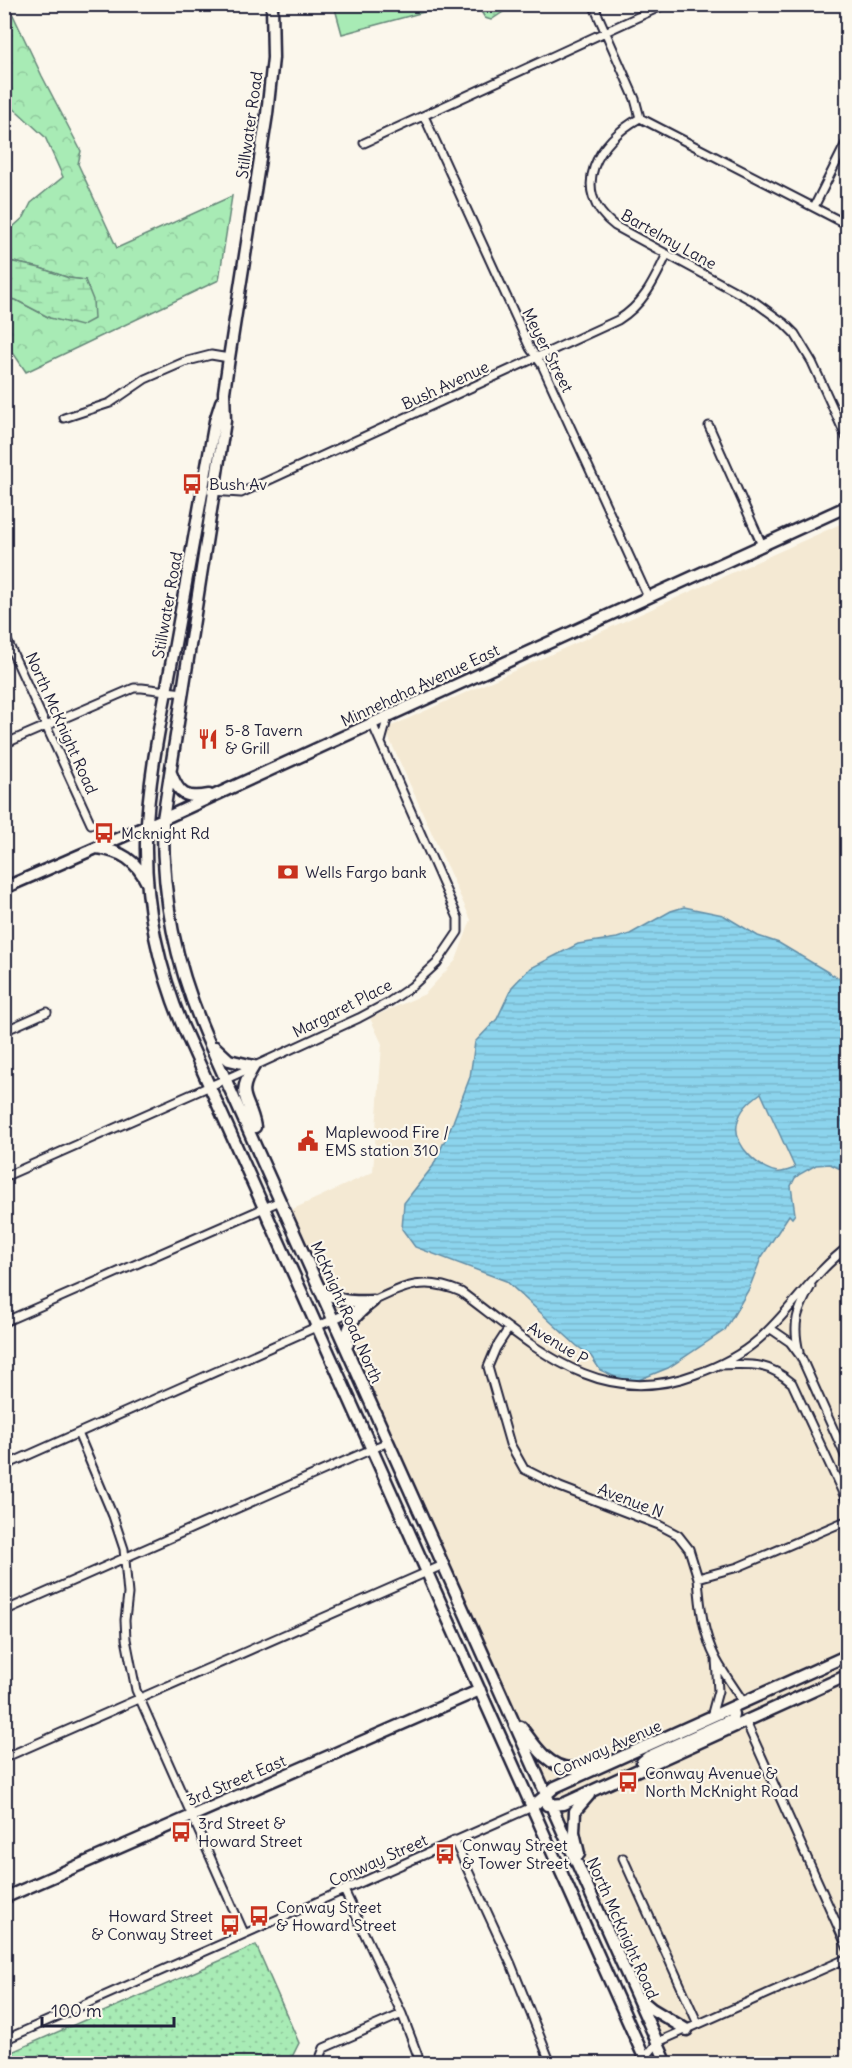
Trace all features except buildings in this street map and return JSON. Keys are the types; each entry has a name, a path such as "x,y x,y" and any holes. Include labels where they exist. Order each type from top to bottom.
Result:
{"main road":[{"name":"Stillwater Road","path":"163,819 183,693 215,421 224,392 267,114 273,58 272,4"},
{"name":"Stillwater Road","path":"147,826 166,691 208,491"},
{"name":"Minnehaha Avenue East","path":"4,888 163,819 848,506"},
{"path":"170,772 176,786 184,795 196,797 218,794"},
{"name":"McKnight Road North","path":"163,819 165,884 173,939 183,977 207,1038 549,1800"},
{"name":"McKnight Road North","path":"147,826 147,885 153,928 167,984 180,1020 532,1807"},
{"path":"96,848 114,850 124,856 141,873 147,885"},
{"path":"207,1038 229,1060 254,1066 243,1088 254,1123 256,1143"},
{"path":"319,1287 328,1295 340,1300 373,1301"},
{"path":"350,1357 346,1338 350,1325 359,1312 373,1301"},
{"name":"Conway Avenue","path":"549,1800 555,1787 848,1655"},
{"name":"Conway Avenue","path":"532,1807 549,1800 563,1804 848,1675"},
{"name":"3rd Street East","path":"4,1898 480,1690"},
{"path":"643,1768 642,1763 648,1757 732,1719 734,1714 731,1709"},
{"path":"510,1713 544,1755 552,1763 560,1766 577,1768 621,1752 638,1750"},
{"path":"589,1888 576,1845 573,1822 575,1810 593,1790"},
{"name":"North McKnight Road","path":"549,1800 667,2064"},
{"name":"North McKnight Road","path":"532,1807 647,2064"},
{"path":"637,1996 652,2010 687,2030"}],"street":[{"path":"593,4 635,99 640,118 848,225"},
{"path":"364,144 666,4"},
{"name":"Meyer Street","path":"424,116 525,338 536,358 543,365 648,597"},
{"name":"Bartelmy Lane","path":"640,118 614,135 603,149 592,177 596,205 608,220 755,302 784,323 795,334 808,354 848,441"},
{"path":"814,207 848,139"},
{"name":"Bush Avenue","path":"208,491 241,494 618,320 629,313 646,294 667,254"},
{"path":"64,418 110,403 145,379 184,362 212,355 229,358"},
{"path":"709,426 762,545"},
{"name":"North McKnight Road","path":"4,634 91,824"},
{"path":"4,744 134,688 183,693"},
{"path":"381,742 388,716"},
{"name":"Margaret Place","path":"4,1177 359,1018 411,987 437,963 458,932 458,918 372,723"},
{"path":"4,1031 47,1012"},
{"path":"4,1322 280,1200"},
{"name":"Avenue P","path":"4,1466 334,1320 403,1287 417,1283 434,1283 461,1292 509,1328 577,1372 609,1382 626,1384 657,1384 688,1377 746,1350 771,1329 832,1259 848,1247"},
{"path":"801,1358 795,1332 796,1318 799,1308 819,1274"},
{"name":"Avenue N","path":"509,1328 488,1367 510,1444 524,1469 560,1487 678,1534 689,1549 698,1578 701,1613 716,1659"},
{"path":"771,1329 790,1342 801,1358 848,1462"},
{"path":"718,1365 766,1366 782,1374 792,1383 848,1504"},
{"path":"78,1433 113,1516 126,1558 128,1594 125,1620 126,1639 132,1677 139,1699 244,1934"},
{"path":"4,1611 388,1442"},
{"path":"698,1578 738,1566 848,1520"},
{"path":"4,1758 443,1565"},
{"path":"716,1659 744,1703"},
{"path":"711,1717 718,1691 716,1659"},
{"path":"746,1722 848,1949"},
{"name":"Conway Street","path":"4,2040 532,1807"},
{"path":"454,1840 511,1964 551,2064"},
{"path":"623,1858 698,2025"},
{"path":"344,1890 402,2014 421,2064"},
{"path":"647,2064 649,2053 658,2042 848,1958"},
{"path":"319,2061 324,2048 402,2014"}],"shaded area":[{"path":"847,521 847,2063 673,2063 291,1210 373,1172 382,1044 370,1018 425,994 456,960 471,920 385,729"}],"green space":[{"path":"334,5 422,5 424,12 342,34"},
{"path":"477,5 507,5 506,10 491,20 485,18"},
{"path":"5,14 13,15 81,151 78,164 117,248 232,196 219,280 26,372 14,354 5,348 4,298 16,300 50,318 85,280 69,278 5,260 5,234 24,217 31,203 63,177 45,137 5,102"},
{"path":"5,260 69,278 85,280 93,300 94,319 81,326 50,318 16,300 5,298"},
{"path":"256,1945 299,2043 289,2063 5,2063 5,2055"}],"water":[{"path":"684,907 723,915 758,936 779,943 836,977 847,979 847,1172 830,1164 816,1165 795,1178 791,1186 795,1214 792,1218 789,1215 761,1258 749,1289 725,1330 668,1368 636,1381 626,1382 600,1370 591,1356 506,1281 415,1247 402,1229 404,1203 433,1166 470,1077 475,1042 497,1019 512,987 529,969 578,944 630,934 671,911","holes":["761,1093 795,1168 782,1172 770,1170 755,1161 739,1141 737,1125 740,1115"]}],"place":[{"name":"Bush Av","path":"192,484"},
{"name":"5-8 Tavern & Grill","path":"208,739"},
{"name":"Mcknight Rd","path":"104,833"},
{"name":"Wells Fargo bank","path":"288,872"},
{"name":"Maplewood Fire / EMS station 310","path":"308,1141"},
{"name":"Conway Avenue & North McKnight Road","path":"628,1782"},
{"name":"3rd Street & Howard Street","path":"181,1832"},
{"name":"Conway Street & Tower Street","path":"445,1854"},
{"name":"Conway Street & Howard Street","path":"259,1916"},
{"name":"Howard Street & Conway Street","path":"230,1925"}]}
